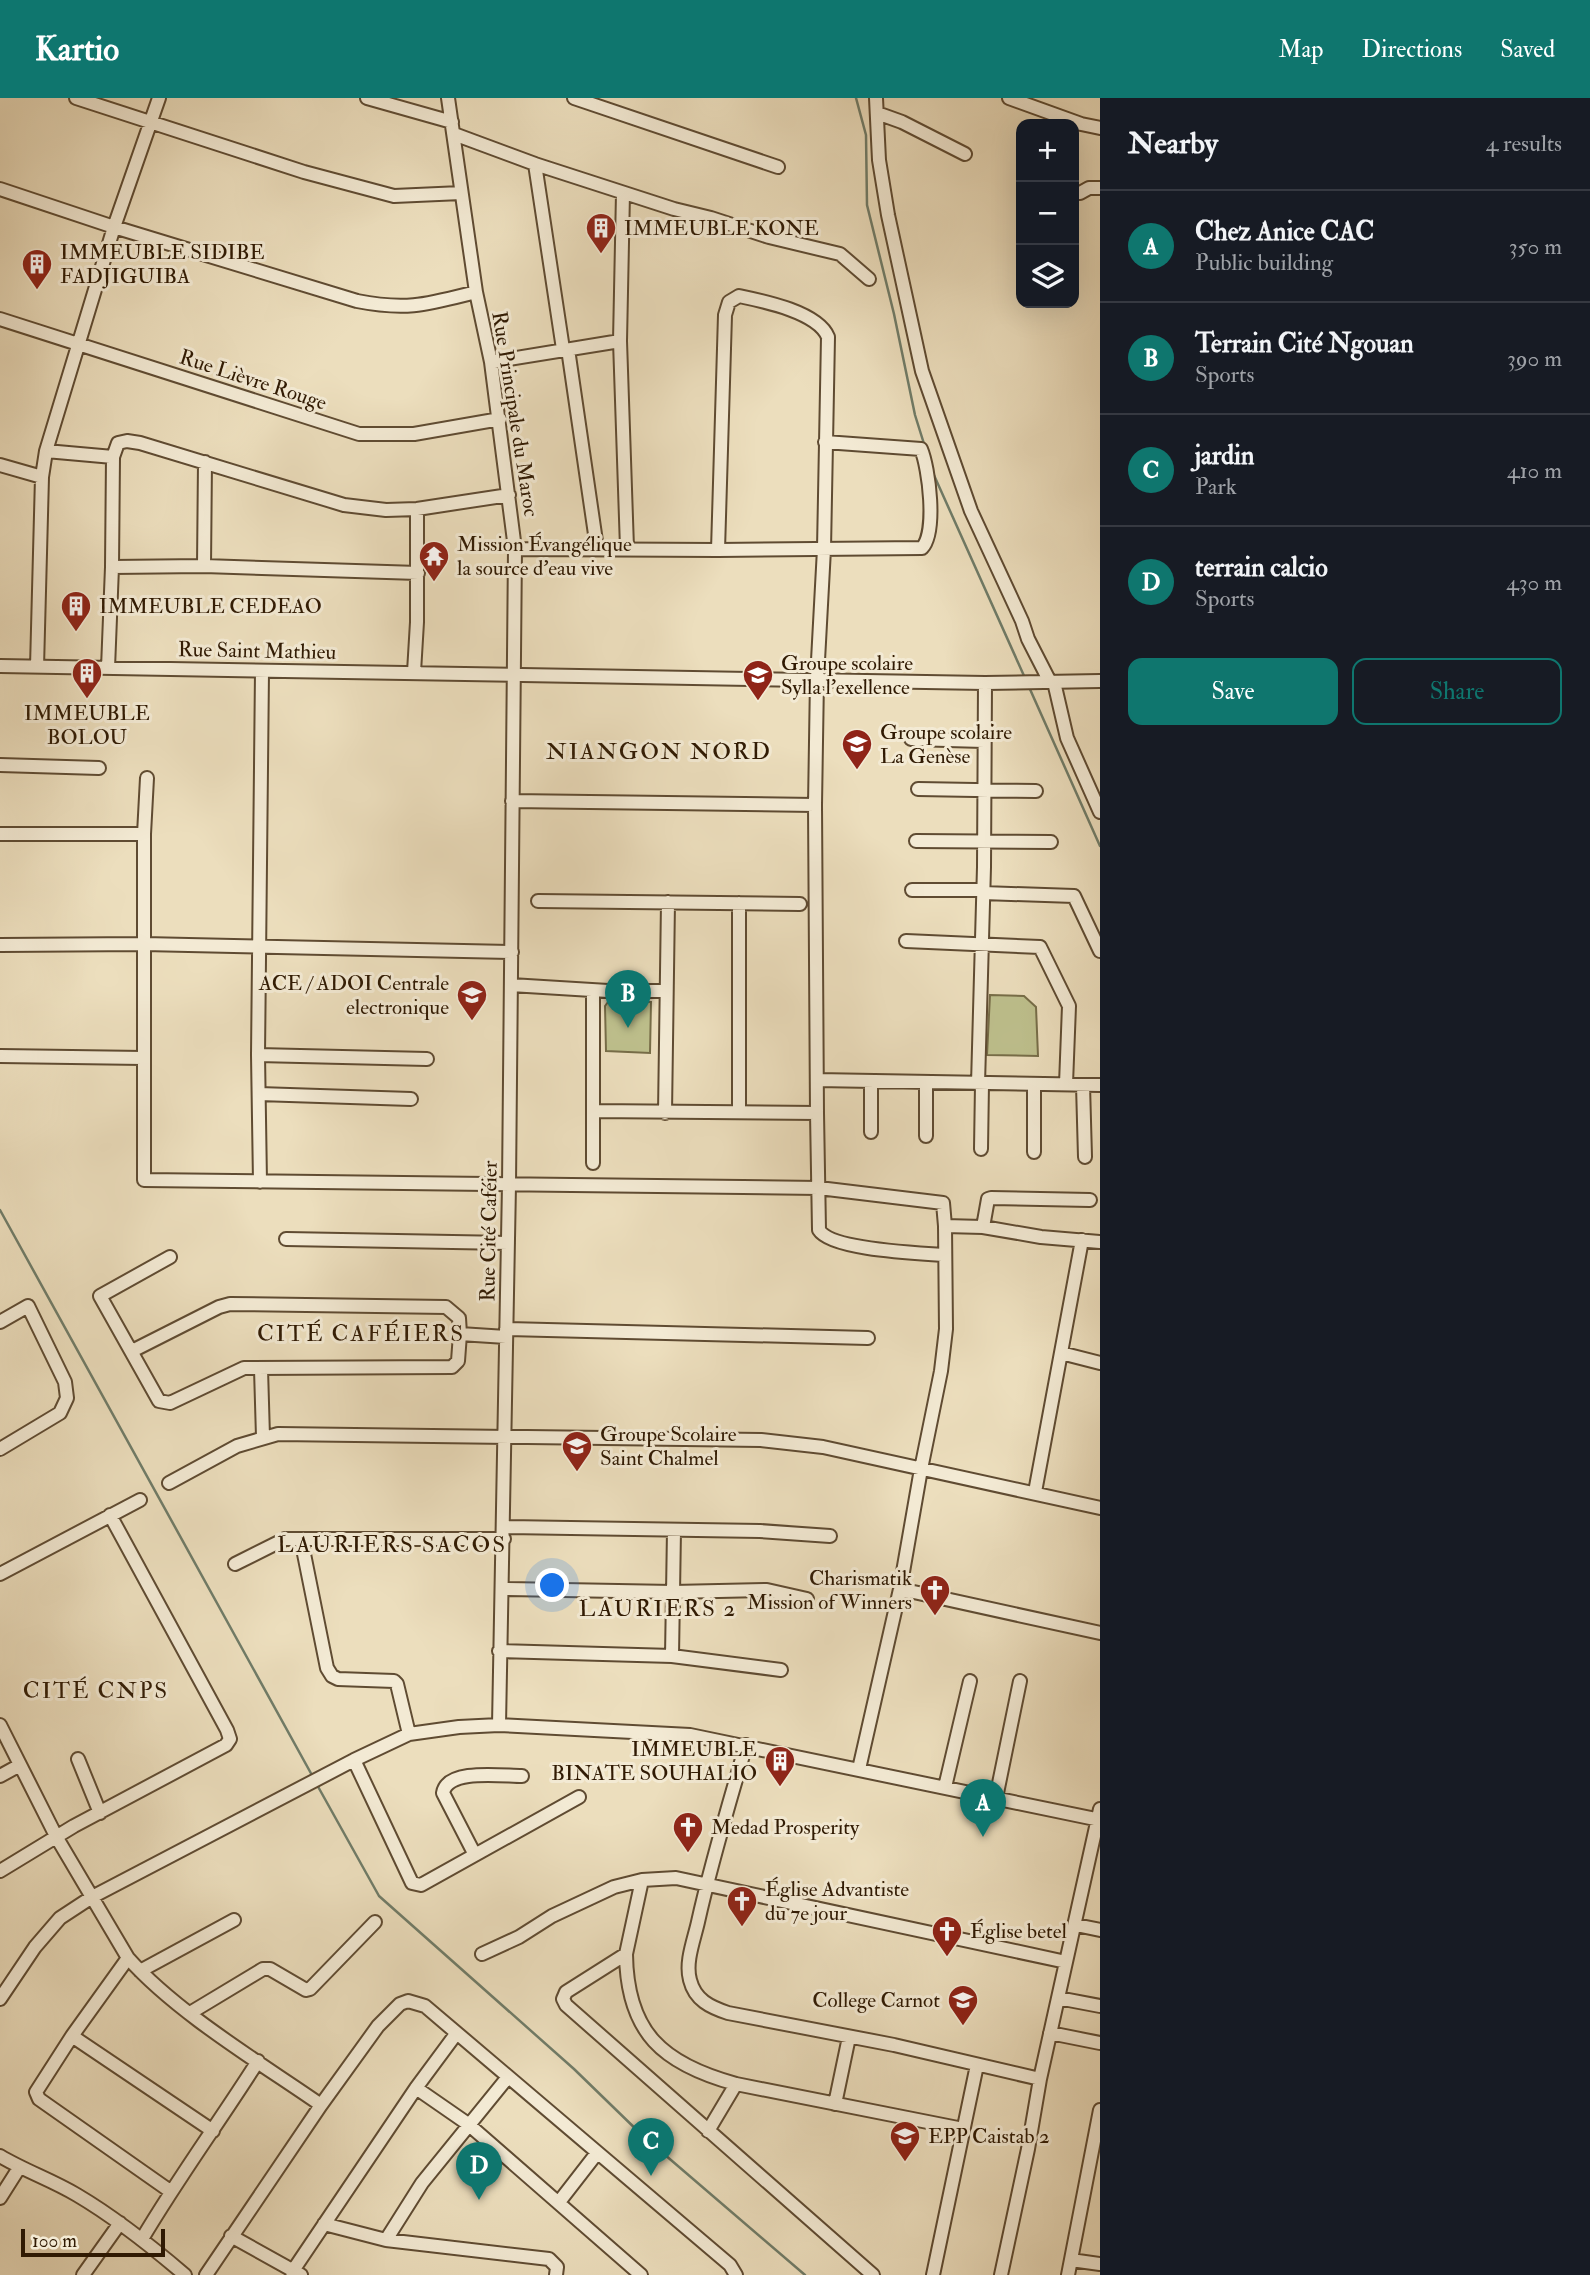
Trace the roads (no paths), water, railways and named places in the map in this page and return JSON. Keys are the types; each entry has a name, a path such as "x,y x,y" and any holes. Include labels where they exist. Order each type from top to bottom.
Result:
{"street":[{"path":"76,98 304,172 394,196 461,193"},
{"path":"37,667 42,477 46,451 114,227 159,98"},
{"path":"367,98 453,128 534,164 769,237 840,254 869,279"},
{"name":"Rue Principale du Maroc","path":"448,98 476,292 500,419 515,549 513,737"},
{"path":"573,98 778,167"},
{"path":"876,98 879,160 888,215 922,371 971,511 1022,621 1027,639 1051,682 1067,738 1100,813"},
{"path":"1009,98 1081,124 1100,128"},
{"path":"877,113 902,122 965,154"},
{"path":"534,164 597,548"},
{"path":"1080,193 1089,188 1100,188"},
{"path":"0,189 114,227 367,303 399,307 421,306 476,292"},
{"path":"624,193 620,341 627,548"},
{"path":"718,550 725,315 729,302 739,296 780,306 815,322 825,331 828,342 815,805 818,1230 828,1240 858,1247 944,1255"},
{"name":"Rue Lièvre Rouge","path":"0,319 359,434 414,434 500,419"},
{"path":"491,362 620,341"},
{"path":"108,668 113,457 118,443 127,441 205,461 344,505 386,510 417,509 509,495"},
{"path":"515,549 922,548 928,538 931,488 922,450 825,442"},
{"path":"46,451 113,457"},
{"path":"204,566 205,461"},
{"path":"0,465 42,477"},
{"path":"414,672 418,573 417,509"},
{"path":"112,567 204,566 418,573"},
{"name":"Rue Saint Mathieu","path":"0,666 985,683 1100,681"},
{"path":"260,1182 258,948 262,671"},
{"path":"981,1149 985,683"},
{"name":"Rue Cité Caféier","path":"499,1725 506,1437 513,737"},
{"path":"911,739 984,741"},
{"path":"0,765 99,768"},
{"path":"147,778 144,834 144,1180 819,1188 940,1201 944,1205 946,1329 941,1371 900,1589 859,1769"},
{"path":"918,789 1036,791"},
{"path":"512,801 815,805"},
{"path":"0,834 144,834"},
{"path":"916,841 1051,842"},
{"path":"912,890 1074,896 1100,951"},
{"path":"537,901 800,904"},
{"path":"665,1113 668,902"},
{"path":"739,903 739,1112"},
{"path":"906,941 1040,947 1069,1006 1066,1084"},
{"path":"0,945 144,944 512,952"},
{"path":"511,985 593,991 666,991"},
{"path":"593,991 593,1163"},
{"path":"258,1055 427,1059"},
{"path":"0,1056 143,1058"},
{"path":"817,1080 1100,1085"},
{"path":"871,1081 871,1132"},
{"path":"926,1082 926,1136"},
{"path":"1034,1084 1034,1152"},
{"path":"1083,1084 1085,1157"},
{"path":"259,1094 411,1099"},
{"path":"593,1111 817,1113"},
{"path":"983,1227 988,1199 991,1198 1090,1200"},
{"path":"945,1226 983,1227 1041,1237 1100,1242"},
{"path":"286,1239 508,1243"},
{"path":"1035,1492 1082,1240"},
{"path":"132,1351 230,1304 446,1307 459,1318 458,1361 452,1367 244,1368 165,1404 159,1401 100,1296 170,1257"},
{"path":"0,1322 28,1306 65,1382 67,1398 60,1413 0,1449"},
{"path":"460,1334 868,1338"},
{"path":"1061,1353 1100,1363"},
{"path":"261,1369 263,1437"},
{"path":"169,1483 237,1446 278,1434 761,1440 823,1447 1100,1508"},
{"path":"0,1574 140,1500"},
{"path":"0,1871 74,1826 226,1745 230,1739 110,1515"},
{"path":"672,1656 674,1530"},
{"path":"235,1564 280,1541 301,1539 674,1530 760,1531 830,1536"},
{"path":"301,1539 327,1668 332,1676 338,1679 394,1681 409,1734"},
{"path":"503,1589 673,1592 767,1590 807,1599"},
{"path":"900,1589 1100,1633"},
{"path":"499,1651 672,1656 782,1670"},
{"path":"945,1787 970,1681"},
{"path":"996,1798 1020,1681"},
{"path":"0,1725 57,1838 128,1958 190,2012 321,2105"},
{"path":"0,1998 35,1947 60,1918 92,1897 327,1773 409,1734 499,1725 667,1733 746,1745 996,1798 1099,1816 1040,2079 1001,2275"},
{"path":"746,1745 707,1883 688,1967 690,1982 699,1998 714,2009 728,2013 1040,2079"},
{"path":"78,1759 100,1813"},
{"path":"354,1760 412,1883 421,1885 579,1797"},
{"path":"0,1776 20,1765"},
{"path":"475,1855 443,1793 445,1785 450,1780 467,1776 522,1776"},
{"path":"482,1954 614,1887 642,1880 676,1878 1066,1962"},
{"path":"642,1880 626,1954 626,1979 630,1999 637,2018 647,2033 679,2062 703,2075 736,2084 963,2129"},
{"path":"140,1971 234,1920"},
{"path":"190,2012 264,1969 270,1969 306,1990 310,1989 375,1922"},
{"path":"1076,1925 1100,1930"},
{"path":"626,1954 566,1992 563,1999 566,2005 873,2275"},
{"path":"128,1958 36,2092 39,2099 170,2191"},
{"path":"1058,1998 1100,2006"},
{"path":"206,2275 378,2026 400,2004 408,2000 425,2006 730,2265 736,2275"},
{"path":"1051,2033 1100,2043"},
{"path":"232,2236 297,2273 324,2224 416,2088 457,2034"},
{"path":"72,2036 213,2131"},
{"path":"835,2104 849,2037"},
{"path":"142,2239 170,2191 258,2061"},
{"path":"933,2275 978,2065"},
{"path":"386,2240 422,2183 508,2077"},
{"path":"708,2131 736,2084"},
{"path":"416,2088 468,2124 641,2275"},
{"path":"1068,2275 1100,2110"},
{"path":"559,2203 597,2153"},
{"path":"0,2156 19,2168 76,2194 142,2239 185,2275"},
{"path":"0,2198 19,2168"},
{"path":"83,2275 120,2223"},
{"path":"324,2224 386,2240 549,2259 557,2267 556,2275"},
{"path":"1071,2260 1100,2264"}],"waterway":[{"path":"856,98 866,135 867,205 915,415 925,447"},
{"path":"933,473 1025,678"},
{"path":"1029,687 1100,846"},
{"path":"0,1210 313,1777"},
{"path":"316,1783 379,1896 574,2069 643,2136 805,2275"}],"place":[{"name":"IMMEUBLE KONE","path":"601,255"},
{"name":"IMMEUBLE SIDIBE FADJIGUIBA","path":"37,291"},
{"name":"Mission Évangélique la source d'eau vive","path":"434,583"},
{"name":"IMMEUBLE CEDEAO","path":"76,633"},
{"name":"IMMEUBLE BOLOU","path":"87,700"},
{"name":"Groupe scolaire Sylla l’exellence","path":"758,702"},
{"name":"Groupe scolaire La Genèse","path":"857,771"},
{"name":"ACE / ADOI Centrale electronique","path":"472,1022"},
{"name":"Terrain Cité Ngouan","path":"628,1028"},
{"name":"Groupe Scolaire Saint Chalmel","path":"577,1473"},
{"name":"Charismatik Mission of Winners","path":"935,1617"},
{"name":"IMMEUBLE BINATE SOUHALIO","path":"780,1788"},
{"name":"Chez Anice CAC","path":"983,1837"},
{"name":"Medad Prosperity","path":"688,1854"},
{"name":"Église Advantiste du 7e jour","path":"742,1928"},
{"name":"Église betel","path":"947,1958"},
{"name":"College Carnot","path":"963,2027"},
{"name":"EPP Caistab 2","path":"905,2163"},
{"name":"jardin","path":"651,2176"},
{"name":"terrain calcio","path":"479,2200"}],"district":[{"name":"NIANGON NORD","path":"659,751"},
{"name":"CITÉ CAFÉIERS","path":"361,1333"},
{"name":"LAURIERS SACOS","path":"392,1544"},
{"name":"LAURIERS 2","path":"658,1608"},
{"name":"CITÉ CNPS","path":"96,1690"}]}
